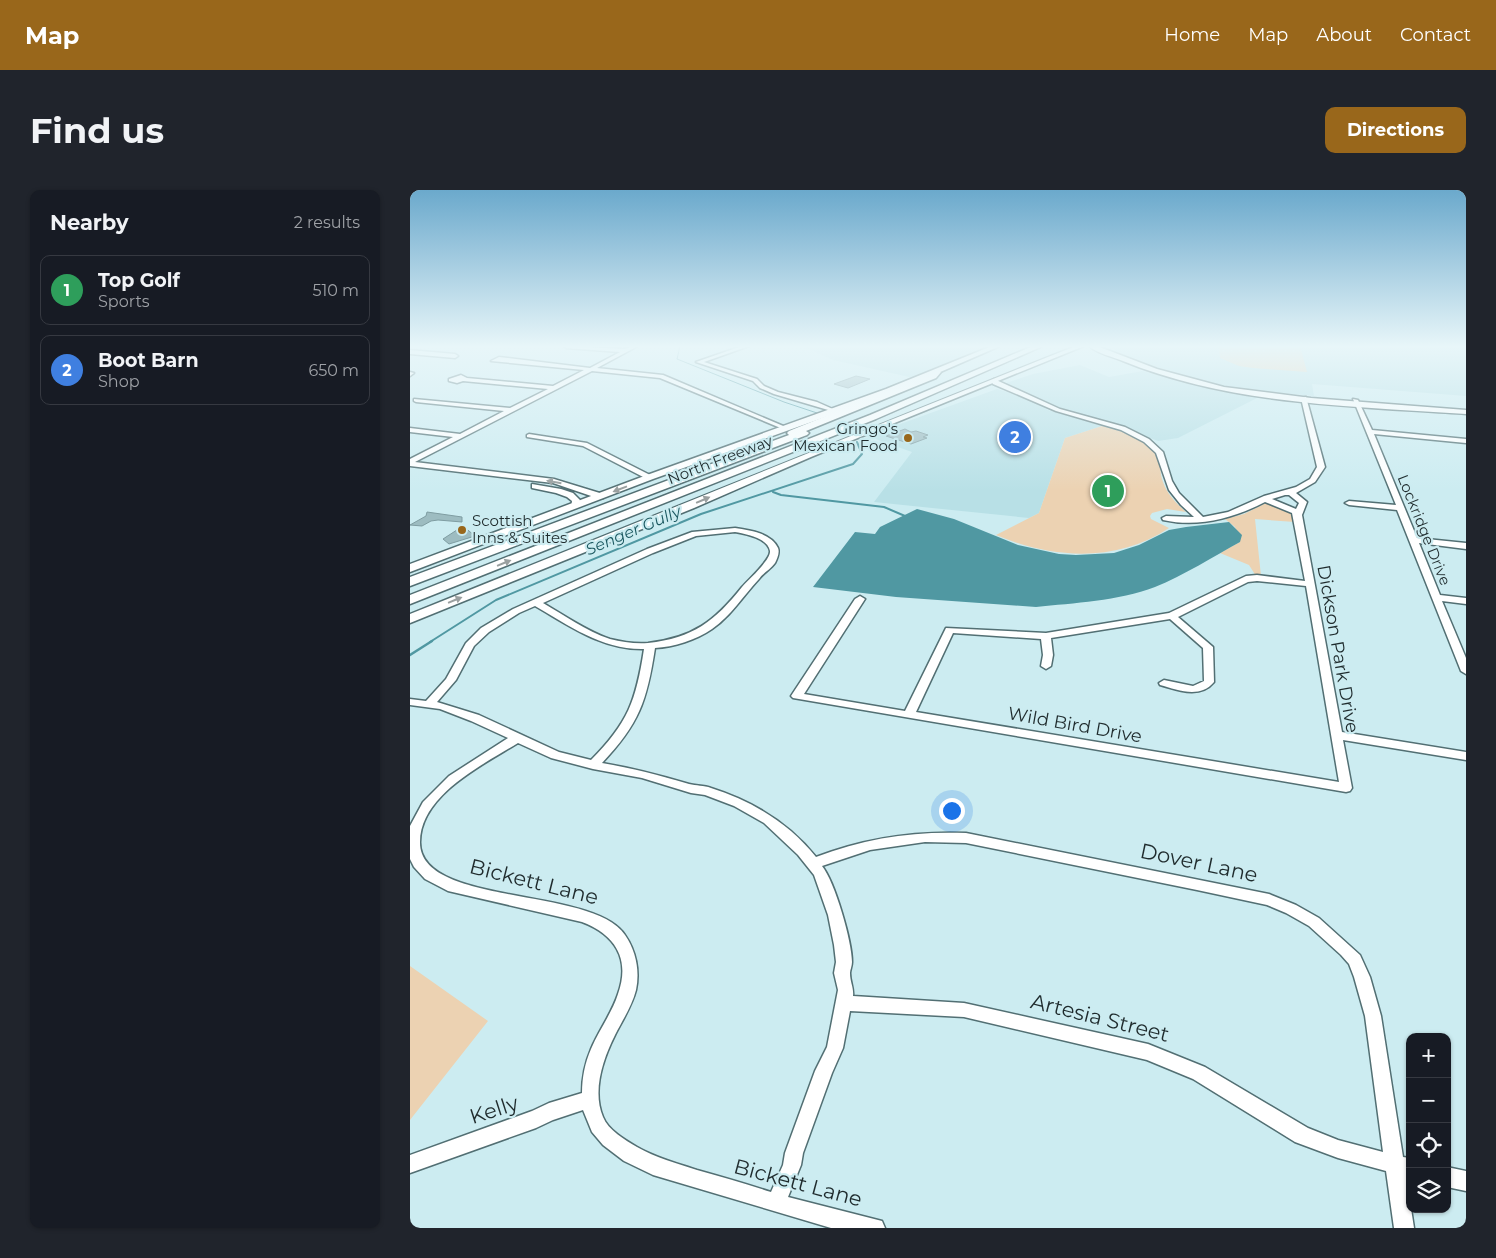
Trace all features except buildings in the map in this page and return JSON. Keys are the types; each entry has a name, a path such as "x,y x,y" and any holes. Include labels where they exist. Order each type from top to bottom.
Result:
{"highway":[{"path":"679,480 686,474 886,394"},
{"name":"North Freeway","path":"410,582 900,394"},
{"name":"North Freeway","path":"410,600 873,418 927,394"},
{"path":"553,543 595,532 720,483 880,424 893,421"}],"main road":[{"path":"410,568 650,477 877,394"},
{"path":"410,619 958,394"},
{"path":"1277,394 1466,410"}],"street":[{"path":"410,463 541,394"},
{"path":"705,394 785,428"},
{"path":"781,394 833,411"},
{"path":"1025,394 1057,410 1114,427 1141,438 1158,450 1170,484 1181,502 1201,519"},
{"path":"1166,518 1181,520 1201,519 1239,512 1265,499 1290,492 1312,482 1319,475 1321,467 1304,398"},
{"path":"412,400 511,410"},
{"name":"Lockridge Drive","path":"1356,402 1370,432 1466,671"},
{"path":"410,430 461,436"},
{"path":"1370,432 1466,441"},
{"path":"529,436 585,444 650,477"},
{"path":"410,463 562,483 600,496"},
{"path":"450,469 495,481 552,489 570,495 578,495 584,491"},
{"path":"520,484 530,478"},
{"name":"Dickson Park Drive","path":"1290,492 1303,502 1298,515 1346,788"},
{"path":"570,495 576,500 574,506"},
{"path":"1277,495 1292,502 1285,507"},
{"path":"1265,499 1285,507 1298,515"},
{"path":"1349,503 1400,508"},
{"path":"429,704 451,680 470,645 478,636 503,618 536,602 695,534 722,530 739,530 755,534 772,544 774,555 770,563 728,610 707,628 678,641 637,647 609,641 592,635 536,602"},
{"path":"1414,540 1466,546"},
{"path":"909,715 950,630 1046,636 1172,616 1246,579 1257,578 1310,584"},
{"path":"1436,597 1466,601"},
{"name":"Wild Bird Drive","path":"860,599 797,696 1346,788"},
{"path":"1164,683 1188,690 1204,687 1209,682 1208,647 1172,616"},
{"path":"1046,636 1048,655 1046,666"},
{"path":"593,765 618,738 633,715 647,666 650,645"},
{"path":"412,702 442,706 475,718 554,755 593,765 643,774 691,789 707,791 739,803 769,820 803,851 820,873 837,922 844,962 842,973 846,990 845,1003 835,1048 824,1071 794,1153 792,1166 776,1203"},
{"path":"1337,735 1466,756"},
{"name":"Bickett Lane","path":"517,738 460,775 437,794 425,807 414,828 411,848 420,866 428,875 438,881 453,887 583,916 602,924 620,939 627,954 628,985 625,1000 618,1009 595,1061 590,1086 592,1110 598,1125 613,1142 634,1157 653,1166 776,1203 852,1224 875,1228"},
{"name":"Dover Lane","path":"813,864 847,850 890,840 937,836 966,838 1197,884 1269,900 1290,909 1314,922 1346,950 1354,960 1362,976 1373,1016 1402,1166"},
{"name":"Artesia Street","path":"845,1003 964,1010 1148,1052 1199,1073 1302,1135 1338,1149 1402,1166"},
{"name":"Kelly","path":"410,1164 536,1119 549,1112 591,1099"},
{"path":"1402,1166 1404,1228"},
{"path":"1451,1178 1466,1181"}],"shaded area":[{"path":"982,394 1016,394 1048,410 1102,426 1065,438 1039,513 1029,518 874,502 912,452 867,436"},
{"path":"1032,394 1261,396 1178,438 1158,441 1113,424 1062,409"},
{"path":"1102,426 1118,430 1149,446 1158,459 1162,479 1167,491 1186,512 1167,509 1152,513 1151,519 1169,528 1149,539 1128,547 1106,552 1062,553 1017,543 996,535 1039,513 1065,438"},
{"path":"1268,502 1293,512 1295,522 1255,519 1261,576 1256,576 1249,565 1220,553 1240,542 1235,527 1225,519 1244,514"},
{"path":"410,966 488,1021 410,1120"}],"water":[{"path":"917,509 954,519 1018,545 1059,554 1114,553 1139,545 1169,530 1229,522 1242,535 1240,542 1187,572 1155,587 1141,592 1081,603 1036,607 896,597 813,587 855,532 875,534 880,527"}],"waterway":[{"name":"Senger Gully","path":"765,394 820,414"},
{"name":"Senger Gully","path":"430,642 496,600 701,514 853,464 862,454 857,442"},
{"path":"773,492 781,495 884,507 905,516"},
{"name":"Senger Gully","path":"410,655 432,641"}],"place":[{"name":"Boot Barn","path":"1015,437"},
{"name":"Gringo's Mexican Food","path":"908,438"},
{"name":"Top Golf","path":"1108,491"},
{"name":"Scottish Inns & Suites","path":"462,530"}]}
